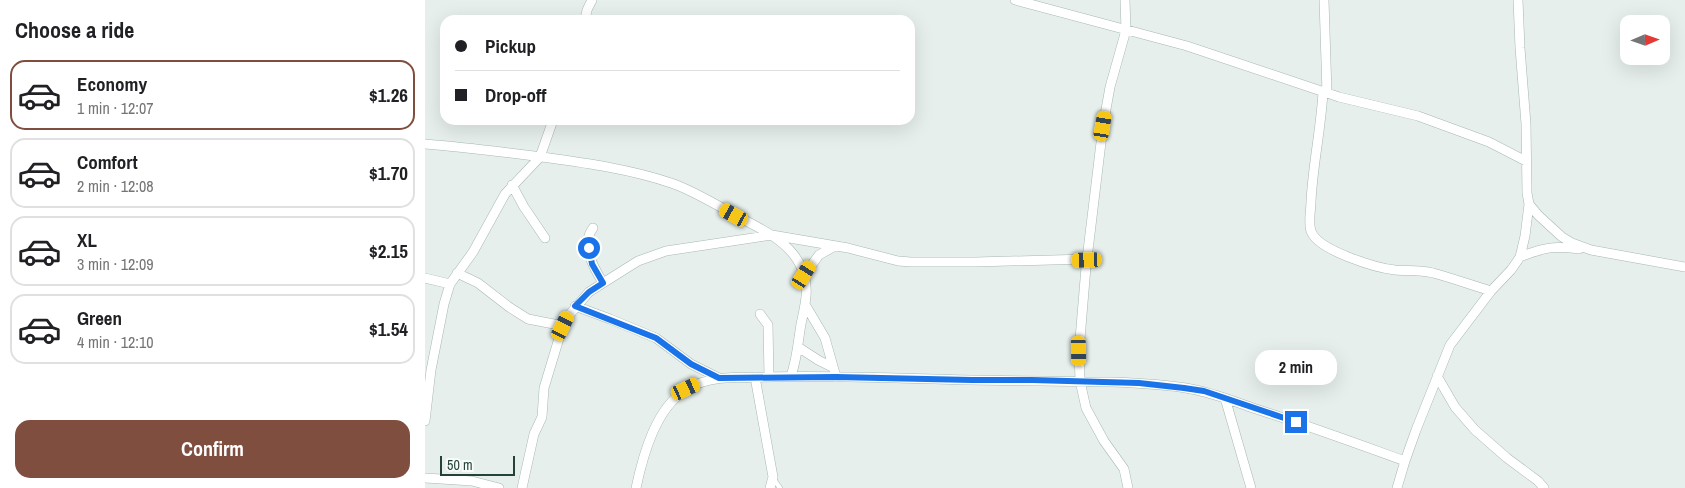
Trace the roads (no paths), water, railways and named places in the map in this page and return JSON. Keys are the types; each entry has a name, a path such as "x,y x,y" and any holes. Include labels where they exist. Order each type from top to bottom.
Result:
{"street":[{"path":"586,15 592,0"},
{"path":"1015,0 1187,46 1325,92 1418,116 1489,142 1526,161"},
{"path":"1125,0 1126,30 1110,87 1105,117 1087,260 1079,351 1080,381 1086,408 1104,441 1124,469 1128,488"},
{"path":"1324,0 1325,92 1311,198 1311,230 1315,238 1341,254 1369,264 1395,270 1431,273 1491,291"},
{"path":"1397,488 1405,461 1449,345 1520,257 1529,204 1518,0"},
{"path":"425,422 431,370 444,304 450,284 473,252 505,194 540,157 551,125"},
{"path":"425,144 473,148 579,162 671,183 689,190 772,235 792,253 800,264 807,292 806,306 791,376"},
{"path":"512,185 527,212 545,238"},
{"path":"1529,204 1562,237 1591,250"},
{"path":"593,228 588,238 589,251 595,269 603,283"},
{"path":"522,488 534,434 542,417 544,388 563,326 575,306 589,292 638,261 659,253 772,235 922,263 1087,260"},
{"path":"804,275 819,255 835,246"},
{"path":"1520,257 1545,248 1559,246 1685,267"},
{"path":"457,273 478,283 528,319 563,326"},
{"path":"425,278 450,284"},
{"path":"575,306 656,338 691,364 719,378"},
{"path":"806,306 825,338 836,377"},
{"path":"759,314 768,324 769,377"},
{"path":"798,347 832,367"},
{"path":"636,488 647,445 669,406 686,389 719,378 791,376 1080,381 1139,383 1184,388 1204,391 1284,417 1405,461"},
{"path":"1437,376 1455,407 1475,430 1507,458 1539,481 1544,488"},
{"path":"755,377 773,477 770,488"},
{"path":"1225,398 1251,488"},
{"path":"425,478 465,480 499,488"}],"lane":[{"path":"773,477 780,488"}]}
